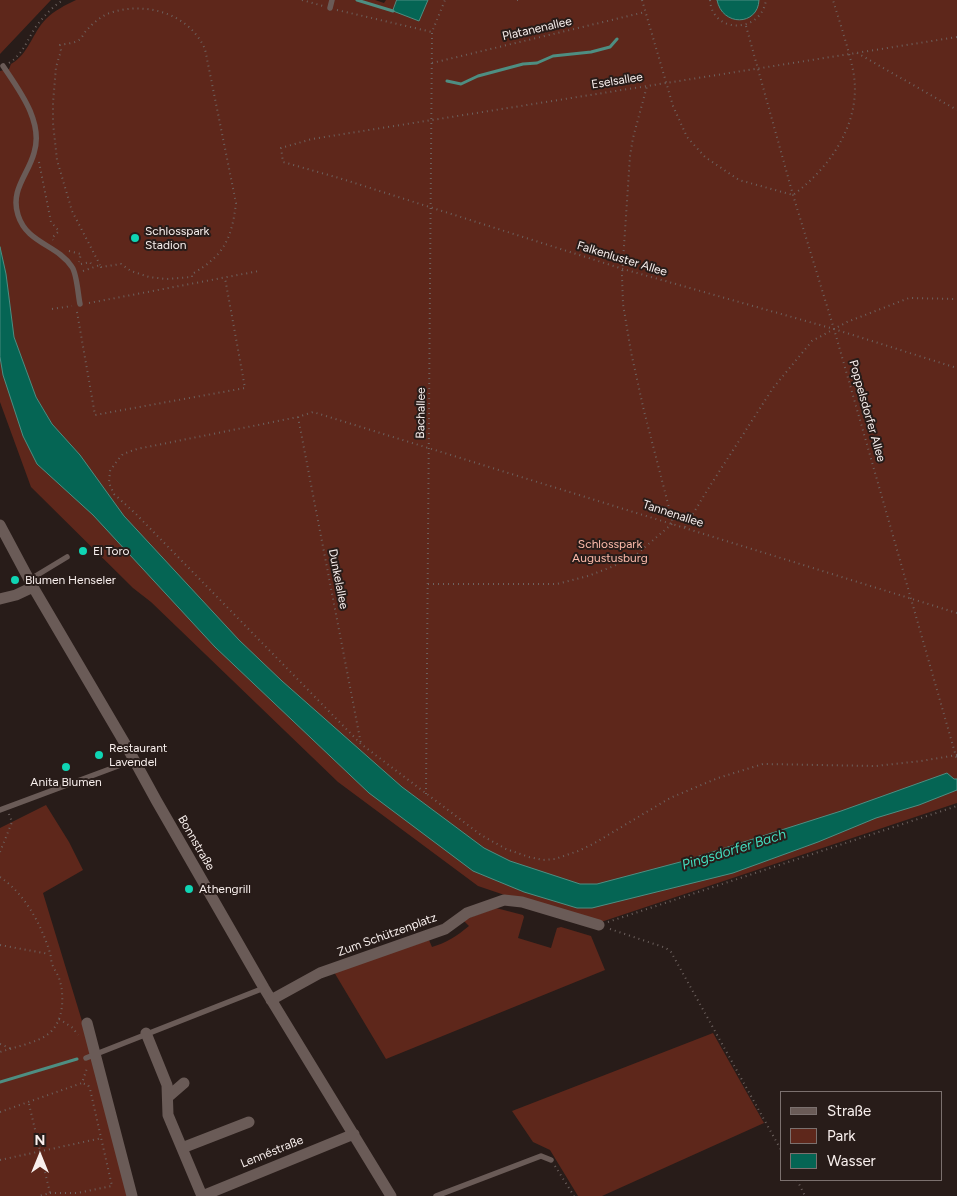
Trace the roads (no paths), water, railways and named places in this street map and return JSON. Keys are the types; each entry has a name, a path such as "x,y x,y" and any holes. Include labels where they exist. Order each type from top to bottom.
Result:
{"street":[{"name":"Bonnstraße","path":"0,525 31,584 135,760 264,988 391,1196"},
{"path":"0,599 16,595 31,584"},
{"name":"Zum Schützenplatz","path":"271,1000 320,973 445,929 467,913 504,900 522,902 599,925"},
{"path":"87,1023 91,1055 132,1196"},
{"path":"146,1033 167,1085 167,1110 202,1196"},
{"path":"168,1096 184,1083"},
{"path":"182,1148 249,1122"},
{"name":"Lennéstraße","path":"202,1196 354,1134"}],"lane":[{"path":"330,8 332,0"},
{"path":"3,66 32,113 35,130 35,151 30,165 22,176 17,193 18,214 30,235 60,254 73,268 80,304"},
{"path":"31,584 67,557"},
{"path":"3,809 135,760"},
{"path":"91,1055 264,988"},
{"path":"436,1196 541,1156 551,1160"}],"water":[{"path":"397,0 428,0 419,21 393,11"},
{"path":"717,0 759,0 753,15 747,19 740,20 732,19 726,15 720,9"},
{"path":"0,247 6,274 14,337 36,397 52,424 80,455 124,516 239,640 282,681 402,787 484,848 510,861 580,884 597,884 684,861 841,811 947,773 954,779 957,779 957,790 919,805 876,818 818,842 733,873 592,908 577,908 524,892 473,871 369,793 215,647 93,515 37,464 23,436 3,375 0,357"}],"waterway":[{"path":"357,0 393,11"},
{"path":"447,81 461,84 478,76 523,64 537,63 553,56 591,52 610,47 617,39"},
{"name":"Pingsdorfer Bach","path":"0,1082 77,1059"}],"place":[{"name":"Schlosspark Stadion","path":"135,238"},
{"name":"El Toro","path":"83,551"},
{"name":"Blumen Henseler","path":"15,580"},
{"name":"Restaurant Lavendel","path":"99,755"},
{"name":"Anita Blumen","path":"66,767"},
{"name":"Athengrill","path":"189,889"}],"park label":[{"name":"Schlosspark Augustusburg","path":"610,551"}]}
